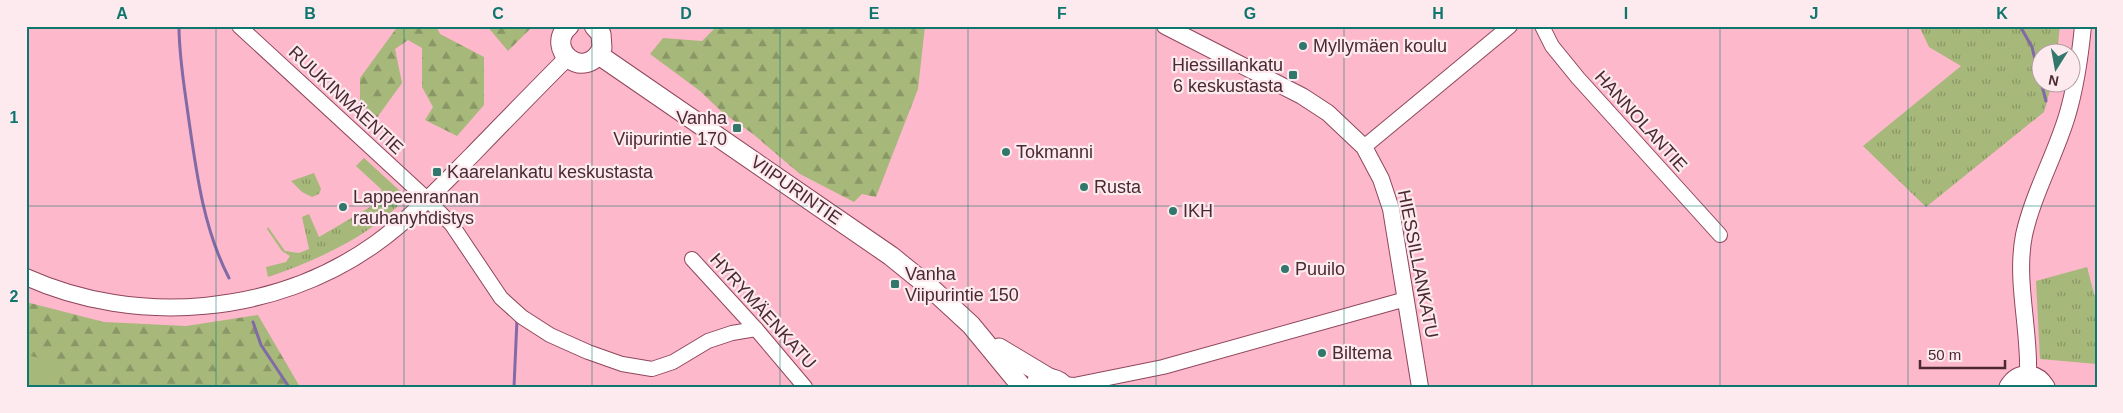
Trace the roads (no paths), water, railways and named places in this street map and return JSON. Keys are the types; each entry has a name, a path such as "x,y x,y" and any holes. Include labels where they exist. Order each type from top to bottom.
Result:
{"main road":[{"path":"563,28 561,45 567,58 580,64 594,60 599,55 603,41 596,27"},
{"name":"VIIPURINTIE","path":"599,55 890,256 933,290 983,337 1022,387"},
{"name":"VIIPURINTIE","path":"983,337 1020,362 1059,383"},
{"path":"2008,387 2016,378 2028,376 2040,380 2045,387"},
{"path":"1030,387 1040,380 1059,383"}],"street":[{"name":"RUUKINMÄENTIE","path":"239,26 428,200 452,225 501,298 522,317 550,335 588,352 622,364 652,369 673,362 708,341 756,328"},
{"name":"HIESSILLANKATU","path":"1165,26 1302,96 1328,112 1348,129 1364,147 1387,195 1420,387"},
{"path":"1364,147 1510,26"},
{"name":"HANNOLANTIE","path":"1542,26 1552,46 1578,78 1720,235"},
{"path":"2028,376 2028,342 2020,272 2024,235 2066,117 2078,75 2083,26"},
{"path":"26,277 65,293 124,306 185,307 228,303 310,280 343,264 375,244 428,200 567,58"},
{"name":"HYRYMÄENKATU","path":"692,259 756,328 805,387"},
{"path":"1059,383 1074,386 1162,367 1406,299"},
{"path":"1109,387 1162,367"}],"waterway":[{"path":"179,26 183,81 202,198 213,239 229,278"},
{"path":"2020,26 2030,44"},
{"path":"2044,92 2046,101"},
{"path":"514,387 517,319"},
{"path":"253,322 261,345 289,387"}],"place":[{"name":"Myllymäen koulu","path":"1303,46"},
{"name":"Hiessillankatu 6 keskustasta","path":"1293,75"},
{"name":"Vanha Viipurintie 170","path":"737,128"},
{"name":"Tokmanni","path":"1006,152"},
{"name":"Kaarelankatu keskustasta","path":"437,172"},
{"name":"Rusta","path":"1084,187"},
{"name":"Lappeenrannan rauhanyhdistys","path":"343,207"},
{"name":"IKH","path":"1173,211"},
{"name":"Puuilo","path":"1285,269"},
{"name":"Vanha Viipurintie 150","path":"895,284"},
{"name":"Biltema","path":"1322,353"}]}
